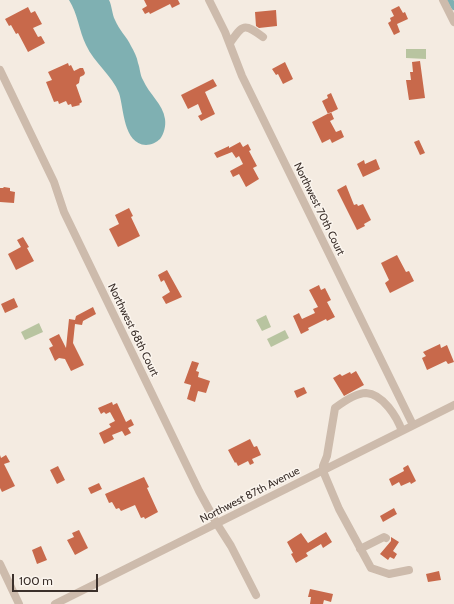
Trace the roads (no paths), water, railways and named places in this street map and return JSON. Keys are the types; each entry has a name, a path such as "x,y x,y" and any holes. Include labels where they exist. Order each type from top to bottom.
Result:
{"street":[{"name":"Northwest 70th Court","path":"209,0 230,43 242,76 412,426"},
{"path":"443,0 454,22"},
{"path":"230,43 241,28 245,27 250,28 263,38"},
{"name":"Northwest 68th Court","path":"0,70 54,182 64,212 196,486 231,546 256,595"},
{"path":"402,430 393,412 376,397 365,393 354,396 335,408 327,456 323,470 339,509 371,568 389,574 409,570"},
{"name":"Northwest 87th Avenue","path":"55,604 454,405"},
{"path":"360,549 384,537 386,538"},
{"path":"0,564 19,604"}],"water":[{"path":"69,0 109,0 114,18 135,54 142,78 164,114 164,130 160,139 152,144 146,145 138,143 133,139 126,124 119,93 112,80 89,51"}],"waterway":[{"path":"450,0 454,7"}]}
